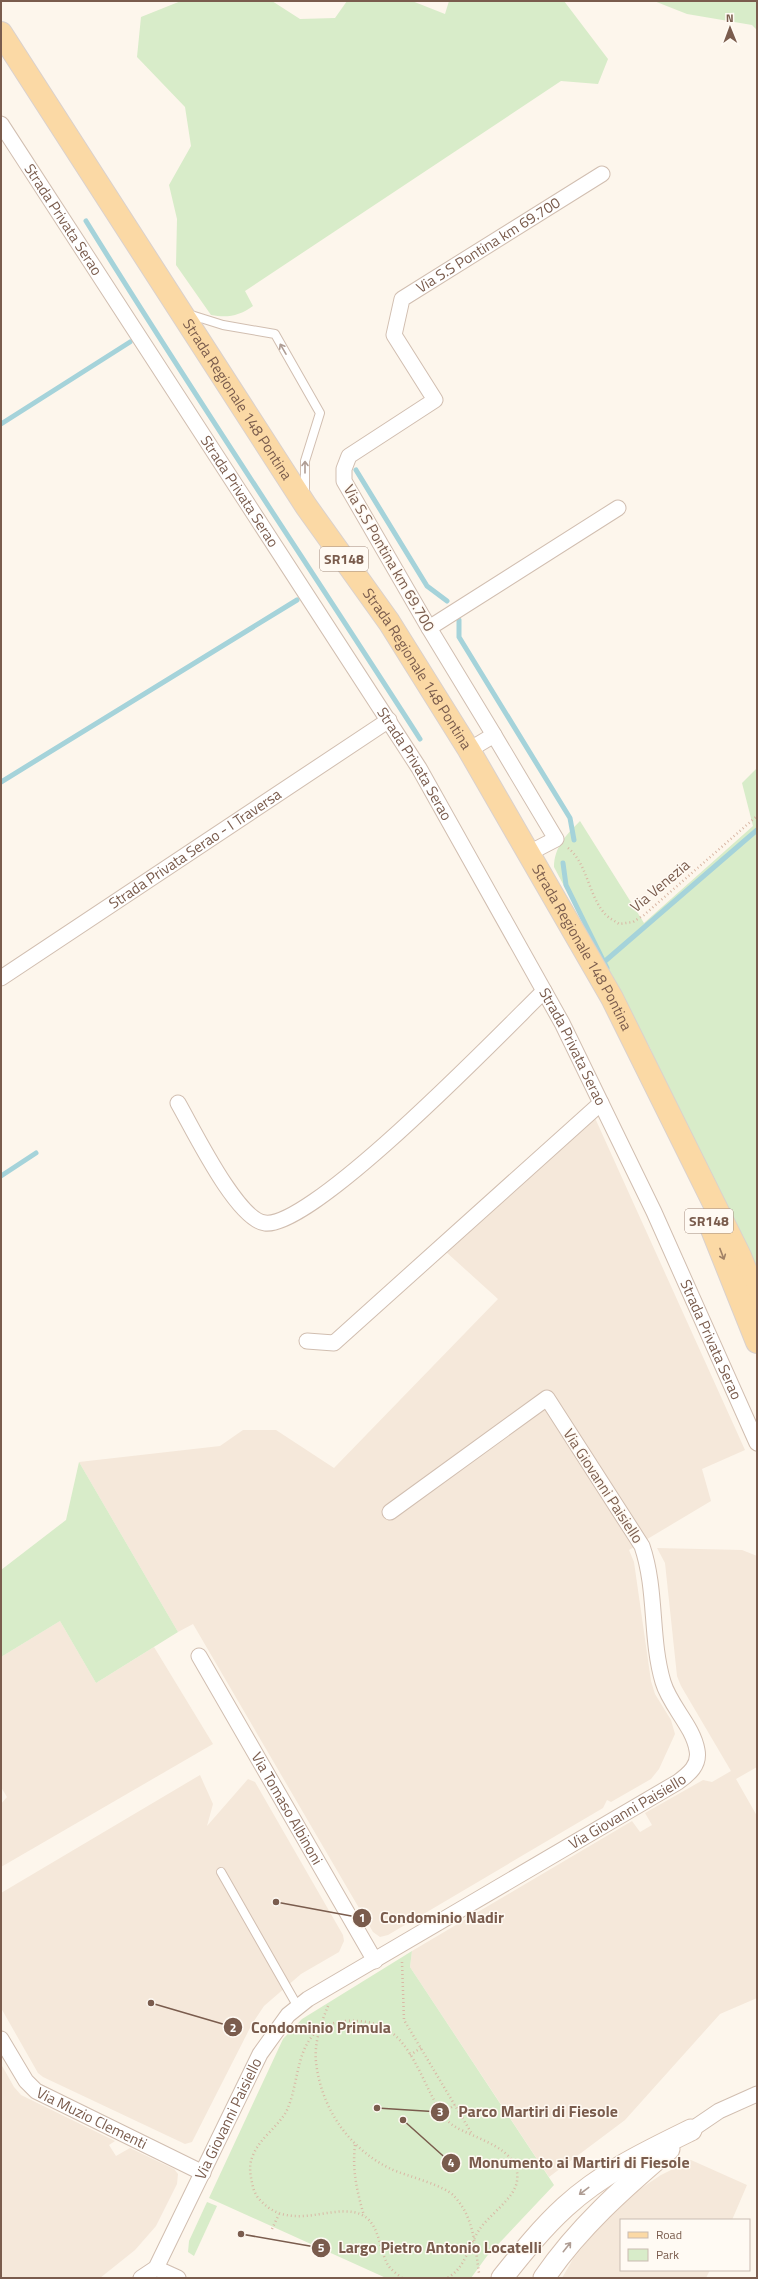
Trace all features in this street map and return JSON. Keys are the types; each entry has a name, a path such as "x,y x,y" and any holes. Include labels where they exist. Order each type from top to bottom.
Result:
{"main road":[{"name":"Strada Regionale 148 Pontina","path":"1,33 183,313 306,506 389,622 469,750 612,998 740,1256 757,1298"},
{"name":"Strada Regionale 148 Pontina","path":"662,1101 757,1342"}],"street":[{"name":"Strada Privata Serao","path":"1,124 419,768 562,1023 654,1212 757,1443"},
{"name":"Via S.S Pontina km 69.700","path":"556,839 429,628 344,481 344,469 349,456 435,400 394,335 402,299 602,174"},
{"path":"429,628 618,508"},
{"name":"Strada Privata Serao - I Traversa","path":"1,978 389,720"},
{"path":"469,750 494,735"},
{"path":"529,853 556,839"},
{"path":"178,1103 232,1196 249,1215 264,1223 279,1222 319,1196 379,1151 544,991"},
{"path":"307,1341 334,1343 601,1103"},
{"name":"Via Giovanni Paisiello","path":"156,2268 260,2054 278,2027 298,2007 308,1999 678,1782 692,1771 697,1762 697,1750 664,1684 647,1563 642,1546 546,1398 390,1512"},
{"name":"Via Tomaso Albinoni","path":"200,1656 375,1961"},
{"name":"Via Muzio Clementi","path":"1,2039 26,2081 36,2091 203,2173"},
{"path":"502,2278 523,2251 573,2200 622,2165 691,2130 719,2111 757,2094"},
{"path":"544,2278 575,2237 597,2214 691,2130"},
{"path":"142,2278 156,2268 178,2278"}],"lane":[{"path":"183,313 223,325 274,334 320,413 305,461 306,506"},
{"path":"221,1872 298,2007"}],"path":[{"name":"Via Venezia","path":"556,839 576,855 591,889 606,915 619,924 633,922 644,915 757,816"},
{"path":"401,1954 404,2020 473,2134"},
{"path":"329,2003 319,2030 316,2061 328,2105 340,2127 355,2145 392,2170 410,2175 453,2195 466,2211 474,2240 480,2273"},
{"path":"364,2216 348,2212 298,2217 278,2214 263,2204 254,2193 249,2166 255,2150 285,2115 292,2099 305,2046 319,2030 338,2022 352,2020 374,2023 391,2030 410,2055 441,2114 453,2125 473,2134 506,2153 514,2166 517,2181 512,2193 479,2230 456,2274 447,2278"},
{"path":"410,2055 421,2048"},
{"path":"441,2114 455,2105"},
{"path":"355,2145 353,2166 356,2189 364,2216 375,2227 388,2266 402,2278"},
{"path":"463,2215 466,2211"},
{"path":"272,2229 278,2214"}],"shaded area":[{"path":"595,1118 745,1450 702,1469 711,1501 629,1550 634,1562 651,1681 655,1694 671,1720 675,1734 659,1769 651,1779 611,1802 607,1800 603,1808 388,1935 380,1937 373,1932 193,1624 178,1632 79,1462 220,1446 243,1430 276,1430 334,1468 498,1299 445,1251"},
{"path":"657,1548 742,1550 757,1556 757,1767 736,1779 757,1816 757,1998 720,2014 625,2120 549,2177 410,1967 412,1951 632,1821 640,1832 652,1825 645,1813 703,1780 712,1782 731,1771 681,1686 677,1676 665,1563"},
{"path":"60,1621 96,1683 154,1647 213,1744 1,1867 1,1804 7,1797 1,1787 1,1657"},
{"path":"200,1775 213,1804 207,1826 248,1779 255,1782 343,1935 344,1941 339,1952 301,1974 264,2006 252,2024 192,2142 185,2144 43,2077 38,2073 1,2008 1,1893"},
{"path":"1,2064 14,2087 21,2095 115,2141 109,2145 116,2156 130,2148 174,2169 178,2174 177,2184 156,2226 135,2250 100,2278 1,2278"},
{"path":"691,2160 747,2185 732,2219 620,2219 620,2271 710,2271 706,2278 562,2278 573,2259 612,2211 637,2191 661,2175"}],"green space":[{"path":"181,1 272,1 300,19 335,18 347,1 412,1 445,14 449,1 564,1 608,59 598,84 561,81 245,291 253,306 238,314 217,316 211,315 176,265 177,219 169,185 191,146 185,107 137,57 141,17"},
{"path":"654,1 757,1 757,30 752,25 687,14"},
{"path":"757,768 757,1279 650,1048 554,867 556,853 562,841 580,821 644,923 753,826 742,783"},
{"path":"79,1462 178,1632 96,1683 60,1621 1,1657 1,1570 66,1520"},
{"path":"412,1951 410,1967 554,2185 487,2256 471,2278 386,2278 209,2198 283,2039 302,2019"},
{"path":"207,2202 217,2206 194,2256 188,2252 189,2241"}],"waterway":[{"path":"86,221 210,416 420,739"},
{"path":"1,424 130,342"},
{"path":"356,470 427,586 447,601"},
{"path":"1,782 297,600"},
{"path":"459,620 459,637 570,818 574,840"},
{"path":"604,962 757,830"},
{"path":"563,863 566,885 607,968"},
{"path":"1,1176 36,1153"}],"place":[{"name":"Condominio Nadir","path":"276,1902"},
{"name":"Condominio Primula","path":"151,2003"},
{"name":"Parco Martiri di Fiesole","path":"377,2108"},
{"name":"Monumento ai Martiri di Fiesole","path":"403,2120"},
{"name":"Largo Pietro Antonio Locatelli","path":"241,2234"}]}
